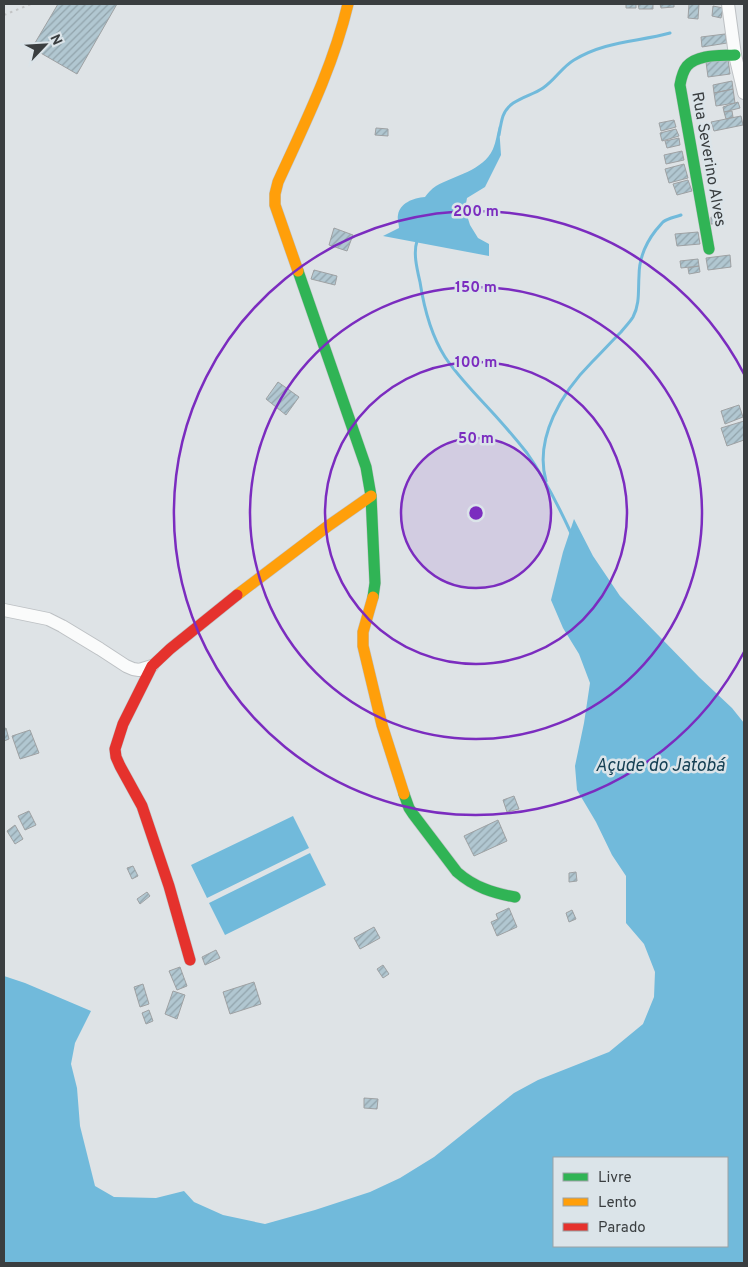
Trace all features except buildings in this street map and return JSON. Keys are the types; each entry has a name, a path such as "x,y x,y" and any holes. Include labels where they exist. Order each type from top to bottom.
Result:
{"street":[{"path":"348,4 331,66 278,182 275,204 366,467 371,496 375,583 372,601 364,623 364,646 382,725 405,798 413,814 456,872 473,885 515,897"},
{"path":"728,4 735,55 744,93"},
{"name":"Rua Severino Alves","path":"709,249 680,85 682,75 688,66 696,60 735,55"},
{"path":"190,960 170,886 142,806 116,757 115,749 123,724 152,666 170,649 328,526 371,496"},
{"path":"4,610 48,619 133,669 139,670 152,666"}],"path":[{"path":"4,15 31,4"}],"water":[{"path":"499,126 501,155 485,187 467,198 465,209 470,225 478,238 489,244 489,256 383,236 399,228 398,215 404,204 425,197 436,186 483,163 493,149"},
{"name":"Açude do Jatobá","path":"574,519 593,556 620,596 732,708 744,723 744,1263 4,1263 4,976 91,1011 75,1043 71,1064 77,1088 80,1126 95,1186 114,1197 156,1198 184,1191 194,1202 223,1215 265,1224 370,1192 400,1178 434,1157 514,1093 538,1080 609,1052 643,1024 654,997 655,972 644,944 626,923 626,876 612,855 596,822 577,790 575,766 590,683 579,654 563,628 551,600 563,552"},
{"path":"293,816 309,848 207,898 191,865"},
{"path":"310,853 326,885 225,935 209,903"}],"waterway":[{"path":"499,135 506,110 520,99 543,88 574,60 609,45 670,33"},
{"path":"546,481 543,465 544,448 547,432 561,401 581,374 633,317 638,302 641,258 646,246 663,222 681,215"},
{"path":"417,241 416,261 424,302 440,349 457,373 527,453 571,533"}],"traffic: fast":[{"path":"709,249 680,85 684,70 697,59 709,56 735,55"},
{"path":"298,271 366,467 371,496 375,583 373,597"},
{"path":"404,794 413,814 457,872 470,882 484,889 515,897"}],"traffic: slow":[{"path":"298,271 275,205 275,194 278,182 335,50 348,4"},
{"path":"237,595 371,496"},
{"path":"373,597 363,632 363,646 382,725 404,794"}],"traffic: jam":[{"path":"190,960 169,886 142,806 120,766 115,749 123,724 152,666 170,649 237,595"}]}
